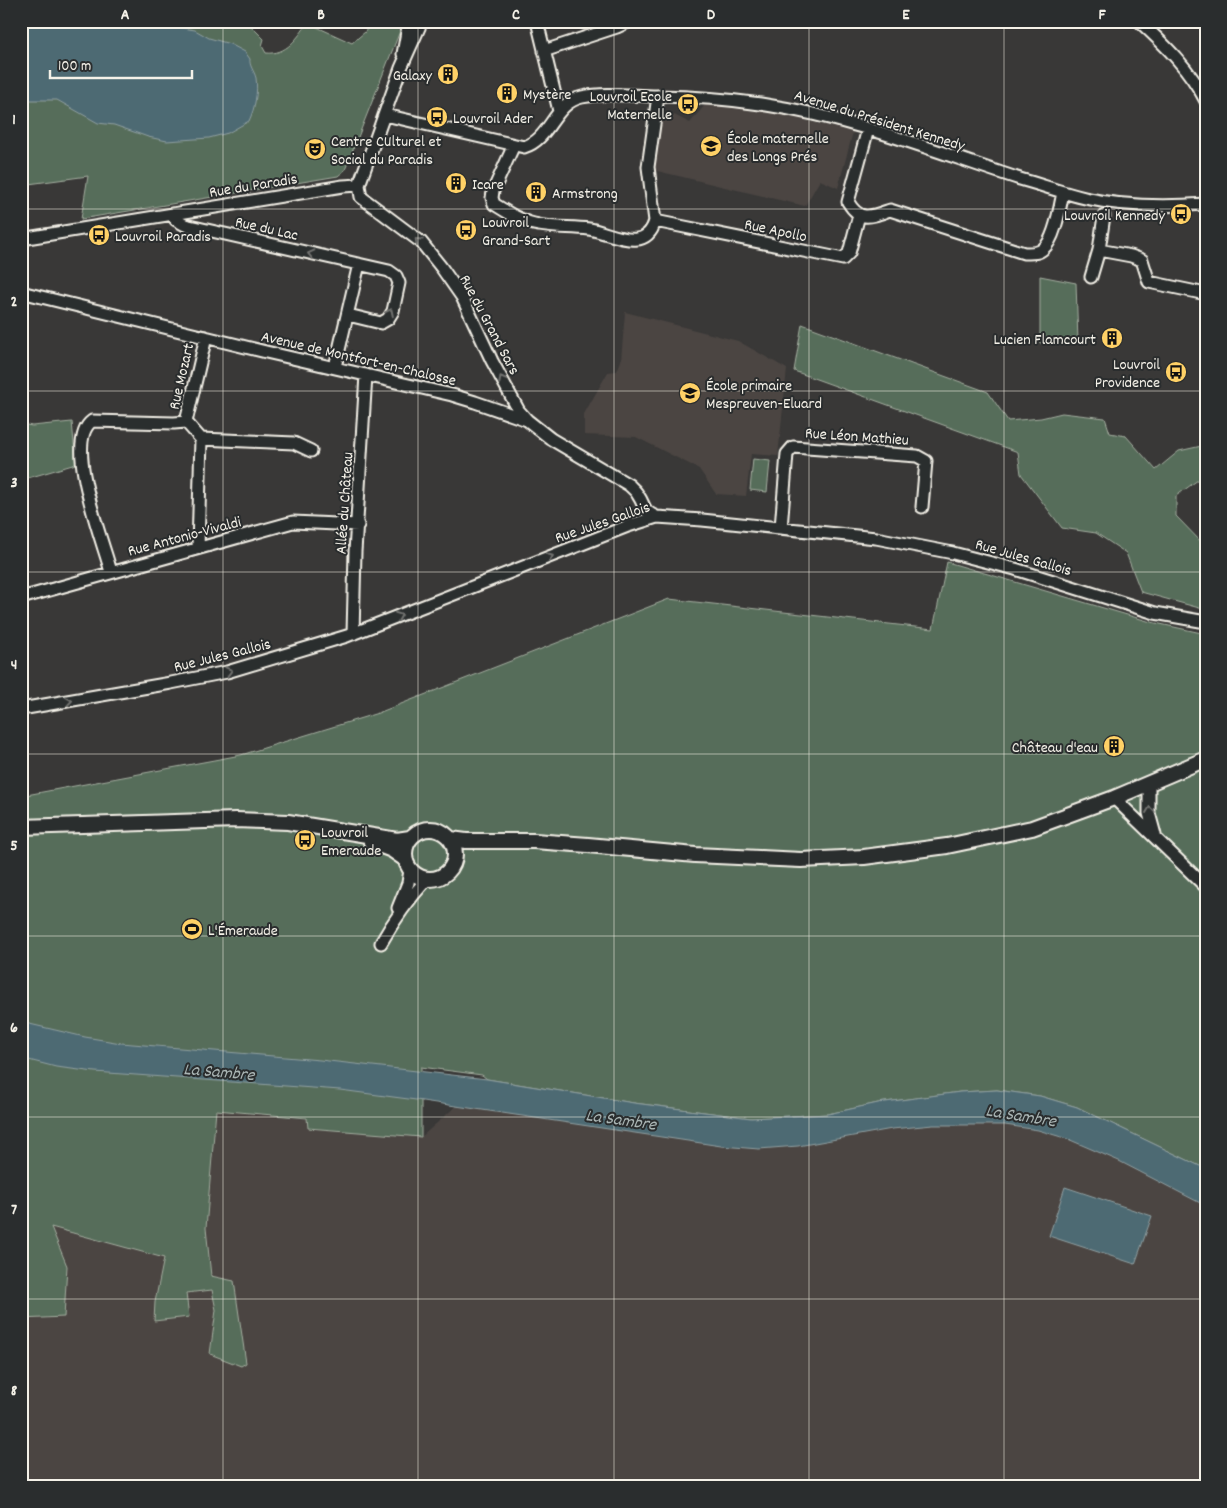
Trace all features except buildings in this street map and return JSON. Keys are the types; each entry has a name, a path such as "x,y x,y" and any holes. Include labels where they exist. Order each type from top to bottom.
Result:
{"street":[{"path":"398,21 405,36"},
{"path":"401,68 409,21"},
{"path":"359,185 401,68 422,21"},
{"path":"536,21 559,111"},
{"path":"544,51 630,21"},
{"path":"1139,21 1174,54 1197,84 1206,101"},
{"name":"Avenue du Président Kennedy","path":"385,115 524,147 534,145 568,102 582,97 619,95 686,96 778,106 813,113 868,128 1086,198 1127,204 1182,206 1206,204"},
{"path":"514,145 492,191 494,204 533,224 592,229 624,239 646,236 653,228 655,220 648,167 658,96"},
{"path":"868,128 848,202 853,211 859,215 870,217 890,210 1024,253 1034,253 1042,250 1049,241 1064,192"},
{"name":"Rue du Paradis","path":"24,240 172,214 359,185"},
{"name":"Rue du Grand Sars","path":"359,185 361,197 421,242 441,267 462,297 492,361 519,412 527,420"},
{"name":"Rue du Lac","path":"172,214 176,220 185,225 359,264 389,272 396,276 399,283 393,311 388,319 382,323 348,315"},
{"name":"Rue Apollo","path":"655,220 843,259 849,253 859,215"},
{"path":"1091,277 1099,250 1104,216"},
{"path":"1099,250 1142,260 1150,282 1206,294"},
{"path":"335,367 359,264"},
{"name":"Avenue de Montfort-en-Chalosse","path":"21,292 452,395 527,420 551,439 629,485 638,495 643,508 648,513 657,517"},
{"name":"Rue Mozart","path":"186,422 206,337"},
{"name":"Allée du Château","path":"353,634 355,552 366,375"},
{"path":"110,572 84,477 81,446 84,429 92,421 186,422 201,439 198,548"},
{"path":"201,439 294,442 311,451"},
{"name":"Rue Léon Mathieu","path":"781,528 787,454 793,447 917,456 926,460 922,506"},
{"name":"Rue Jules Gallois","path":"21,709 227,672 353,634 622,528 657,517 876,538 953,553 1015,569 1155,613 1206,622"},
{"name":"Rue Antonio-Vivaldi","path":"21,598 293,522 358,525"},
{"path":"451,840 588,844 695,855 801,860 864,857 947,846 1032,828 1114,798 1206,759"},
{"path":"1149,783 1149,813 1156,836"},
{"path":"1133,790 1136,818"},
{"path":"1114,798 1156,836 1206,887"},
{"path":"21,827 236,820 288,822 397,840 410,838 422,830 430,829 438,830 451,840 455,858 452,866 441,877 427,879 418,876 392,850 350,833"},
{"path":"381,943 391,925 408,883 404,852 410,838"},
{"path":"455,858 467,851 495,841"},
{"path":"391,925 427,879"}],"shaded area":[{"path":"705,105 780,114 853,132 838,188 820,180 805,206 653,170 663,112 690,123"},
{"name":"École primaire Mespreuven-Eluard","path":"625,312 738,341 787,369 778,456 751,454 746,496 716,494 699,469 636,437 584,435 584,414 608,372 617,371 621,361"},
{"path":"487,1079 634,1103 960,1092 1206,1169 1206,1487 21,1487 21,1319 63,1317 67,1266 50,1227 164,1258 155,1302 186,1293 212,1290 216,1310 210,1354 234,1281 211,1276 206,1228 216,1110 307,1119 309,1128 421,1137"}],"green space":[{"path":"21,21 248,21 264,39 262,46 266,53 273,53 286,48 308,23 352,43 365,32 371,21 391,21 400,31 345,170 338,176 81,219 88,176 21,185"},
{"path":"1040,276 1076,283 1078,342 1040,343"},
{"path":"802,324 988,392 1008,421 1041,418 1062,413 1105,418 1110,433 1126,436 1156,470 1179,451 1206,445 1206,474 1176,496 1176,516 1206,547 1206,604 1203,609 1141,592 1126,553 1096,533 1062,528 1021,474 1018,452 794,371"},
{"path":"72,422 76,464 21,480 21,424 32,426"},
{"path":"753,459 770,461 767,492 750,490"},
{"path":"947,562 1151,622 1206,634 1206,1169 1077,1107 1040,1096 997,1090 960,1092 878,1103 828,1114 751,1118 634,1103 487,1079 482,1075 421,1067 421,1137 308,1128 307,1118 216,1110 206,1228 211,1276 234,1281 246,1363 241,1366 210,1354 216,1310 212,1290 186,1293 189,1317 154,1321 155,1302 164,1258 51,1227 67,1266 64,1317 21,1319 21,796 241,755 378,713 669,599 933,629"}],"water":[{"path":"21,21 159,21 195,30 209,38 230,44 245,52 250,59 250,64 256,78 256,100 249,121 228,133 209,138 167,141 148,137 114,125 98,123 57,100 21,100"},
{"name":"La Sambre","path":"21,1022 85,1037 121,1043 320,1060 487,1079 634,1103 751,1118 828,1114 878,1103 960,1092 997,1090 1040,1096 1077,1107 1206,1169 1206,1206 1119,1161 1068,1139 1038,1130 1005,1125 933,1125 892,1129 798,1146 759,1149 721,1146 340,1090 95,1072 56,1067 21,1058"},
{"path":"1065,1187 1152,1216 1135,1264 1049,1236"}],"place":[{"name":"Galaxy","path":"448,74"},
{"name":"Mystère","path":"507,93"},
{"name":"Louvroil Ecole Maternelle","path":"688,104"},
{"name":"Louvroil Ader","path":"437,117"},
{"name":"École maternelle des Longs Prés","path":"711,146"},
{"name":"Centre CUlturel et Social du Paradis","path":"315,149"},
{"name":"Icare","path":"456,183"},
{"name":"Armstrong","path":"536,192"},
{"name":"Louvroil Kennedy","path":"1181,214"},
{"name":"Louvroil Grand-Sart","path":"466,230"},
{"name":"Louvroil Paradis","path":"99,235"},
{"name":"Lucien Flamcourt","path":"1112,338"},
{"name":"Louvroil Providence","path":"1176,372"},
{"name":"École primaire Mespreuven-Eluard","path":"690,393"},
{"name":"Château d'eau","path":"1114,746"},
{"name":"Louvroil Emeraude","path":"305,840"},
{"name":"L'Émeraude","path":"192,929"}]}
